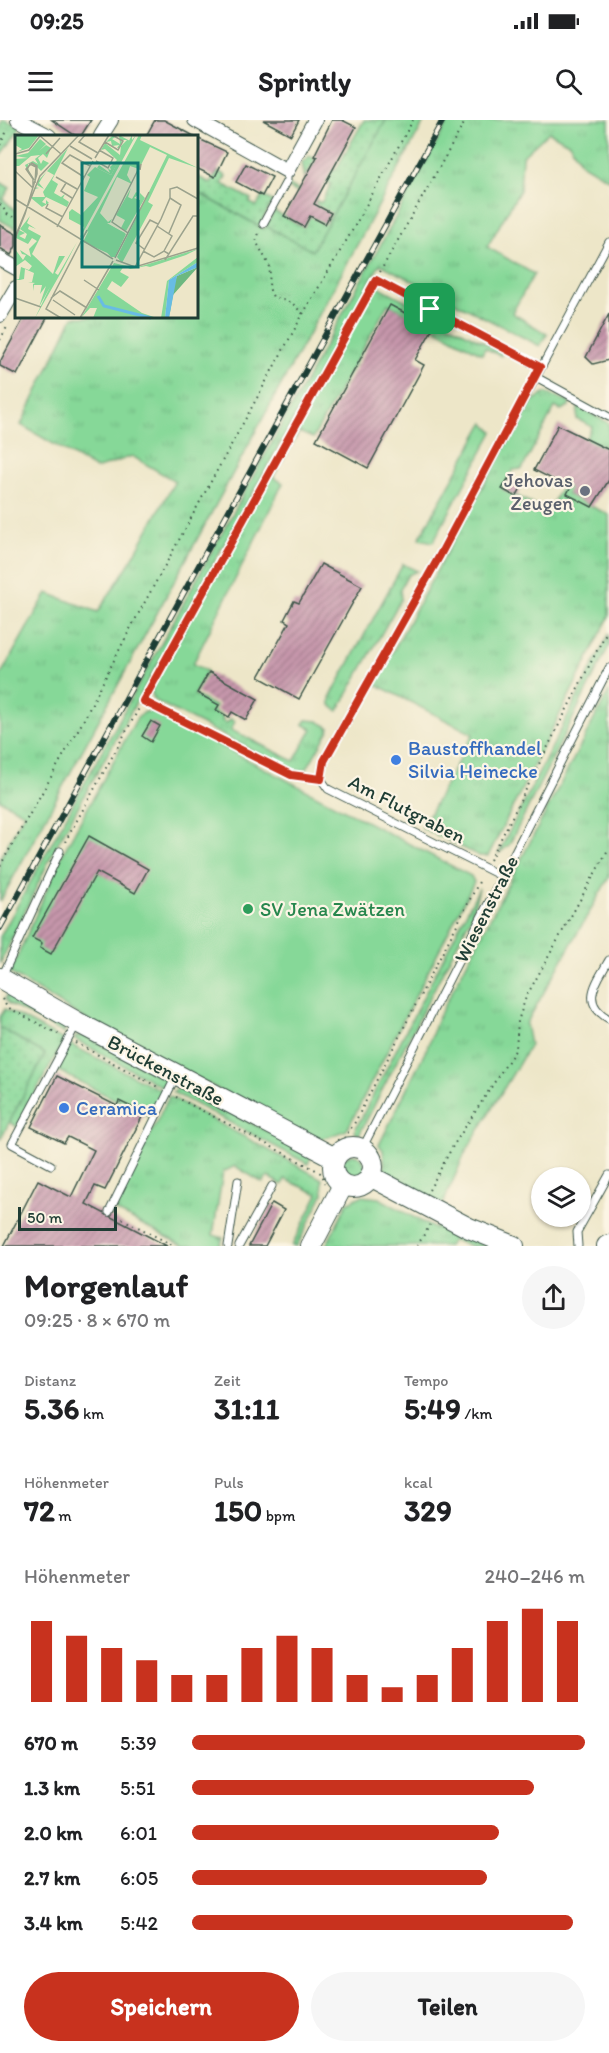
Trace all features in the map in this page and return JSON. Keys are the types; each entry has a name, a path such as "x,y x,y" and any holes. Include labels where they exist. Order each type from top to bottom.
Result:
{"street":[{"path":"102,135 111,120"},
{"path":"195,120 287,171 315,120"},
{"path":"15,121 47,135"},
{"path":"0,259 15,267"},
{"path":"0,315 15,290"},
{"name":"Brückenstraße","path":"0,983 73,1031 172,1084 332,1151"},
{"path":"311,1246 334,1185 332,1151 364,1146 376,1172 430,1208 514,1246"},
{"path":"334,1185 356,1187 376,1172"}],"lane":[{"path":"263,224 287,180 287,171"},
{"name":"Am Flutgraben","path":"503,877 328,789 321,779 324,761 609,242"},
{"path":"376,280 540,367"},
{"path":"536,377 609,417"},
{"name":"Wiesenstraße","path":"364,1146 609,668"},
{"path":"0,983 60,851"},
{"path":"609,960 593,989 593,1004 599,1013 609,1018"},
{"path":"51,1165 12,1144 73,1031"},
{"path":"110,1212 172,1084"},
{"path":"578,1246 577,1232 609,1175"},
{"path":"228,1246 238,1181"},
{"path":"239,1246 272,1186"}],"path":[{"path":"0,866 77,732 129,631 168,565 303,314 352,231 412,120"},
{"path":"60,851 466,120"},
{"path":"0,145 15,121"},
{"path":"0,204 9,216 15,218"},
{"path":"263,224 256,241 270,267 269,288 273,297 292,303 303,314"},
{"path":"332,1151 354,1124 609,627"},
{"path":"143,701 291,775 321,779"},
{"path":"417,1246 453,1146 516,1049 518,1021 526,997 609,848"},
{"path":"0,983 7,1007 73,1031 172,1084 322,1174 334,1185"},
{"path":"344,1138 364,1146 376,1172"},
{"path":"110,1212 174,1246"}],"green space":[{"path":"3,120 21,126 0,158 0,127"},
{"path":"364,120 386,120 312,251 266,226 274,211 304,227 317,203 287,187 288,184 321,203 331,184 309,171 305,178 302,162 310,156 335,171"},
{"path":"386,120 425,120 0,902 0,859 24,813 0,800 0,676 47,593 98,612 132,559 175,481 132,456 96,469 21,425 73,318 198,318 198,193 264,229 266,226 312,250"},
{"path":"449,120 609,120 609,180 581,163 570,144 549,132 522,157 520,190 487,247 534,274 512,313 547,334 540,346 380,264 54,850 0,964 0,937"},
{"path":"218,171 226,176 222,184 251,199 250,203 257,206 262,196 273,201 259,226 198,193 198,177 211,183"},
{"path":"0,182 10,188 3,199 15,210 15,228 0,220"},
{"path":"378,286 438,318 433,328 388,304 313,438 299,432 273,477 283,483 193,664 207,671 194,695 215,706 213,711 223,717 222,721 227,723 230,719 235,721 231,730 294,761 312,729 303,724 306,720 318,721 330,728 306,770 293,771 154,700 151,689 373,289"},
{"path":"441,320 502,352 501,356 485,348 482,354 436,329"},
{"path":"546,393 570,402 569,406 561,410 555,407 522,469 513,470 503,489 548,512 592,427 577,419 578,407 609,423 609,450 596,444 567,494 609,515 609,617 488,856 479,856 422,828 473,734 375,684 528,403"},
{"path":"484,423 493,432 433,542 419,539"},
{"path":"403,564 417,571 408,575 400,589 401,599 338,711 330,705 330,698"},
{"path":"609,634 609,646 509,845 498,854"},
{"path":"609,691 609,877 526,1024 530,1045 465,1153 442,1206 385,1173 383,1150 379,1145 427,1048 438,1018"},
{"name":"SV Jena Zwätzen","path":"154,711 471,876 474,882 347,1130 316,1141 80,1016 10,973 63,853 137,718 145,712"},
{"path":"479,888 472,915 359,1135 354,1132"},
{"path":"7,995 14,995 63,1024 65,1034 9,1004 5,999"},
{"path":"5,1009 64,1040 17,1127 9,1122 45,1054 0,1028 0,1017"},
{"path":"0,1028 45,1054 0,1140"},
{"path":"77,1036 86,1036 167,1080 166,1089 74,1039"},
{"path":"69,1044 165,1092 152,1118 56,1070"},
{"path":"181,1087 312,1154 308,1164 172,1092"},
{"path":"169,1096 322,1179 323,1194 297,1246 292,1246 318,1194 285,1179 282,1185 268,1176 263,1183 235,1166 223,1172 213,1235 223,1238 220,1246 184,1246 114,1210"},
{"path":"353,1155 362,1158 365,1167 362,1176 353,1179 344,1176 341,1167 344,1158"},
{"path":"361,1196 379,1198 435,1229 439,1223 488,1246 472,1246 453,1240 448,1246 326,1246 347,1203"}],"building":[{"path":"52,120 91,120 82,135 74,135"},
{"path":"155,120 164,120 192,135 147,135"},
{"path":"263,120 299,120 291,135"},
{"path":"332,120 342,120 356,127 314,204 331,213 325,224 310,216 304,227 284,216 317,157 314,156"},
{"path":"199,139 227,152 215,177 198,169"},
{"path":"246,164 272,177 262,196 236,182"},
{"path":"0,225 15,233 15,248 11,255 0,248"},
{"path":"390,305 433,328 415,360 424,365 368,468 316,440"},
{"path":"609,314 609,360 593,364 586,357"},
{"path":"24,318 47,318 17,375 0,366"},
{"path":"558,425 609,450 609,480 592,507 567,494 570,488 534,470"},
{"path":"508,479 522,486 516,497 502,489"},
{"path":"321,564 362,586 299,699 259,677 289,623 284,620 294,601 299,603"},
{"path":"209,672 258,699 246,720 232,712 229,717 216,710 219,705 197,693"},
{"path":"151,721 160,726 151,742 142,736"},
{"path":"89,836 148,869 135,893 97,872 51,954 40,948 42,943 32,938"},
{"path":"57,1076 117,1106 119,1101 144,1113 105,1190 95,1186 86,1204 167,1246 4,1246 38,1180 71,1197 94,1150 68,1137 64,1143 31,1127"},
{"path":"272,1203 284,1210 265,1246 249,1246"}],"railway":[{"path":"0,928 443,120"}],"place":[{"name":"Jehovas Zeugen","path":"585,491"},
{"name":"Baustoffhandel Silvia Heinecke","path":"396,760"},
{"name":"SV Jena Zwätzen","path":"248,909"},
{"name":"Ceramica","path":"64,1108"}],"route":[{"path":"376,280 430,309 540,367 439,557 324,761 321,779 291,775 143,701 376,280"}]}
